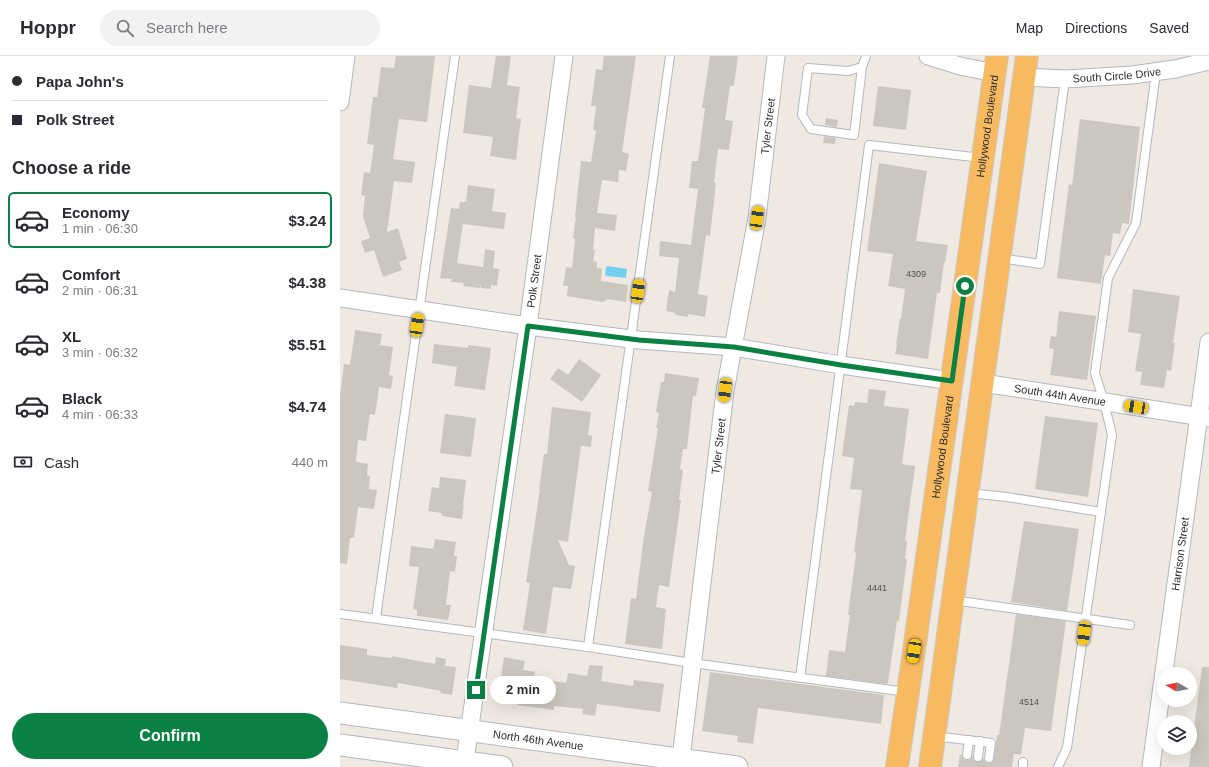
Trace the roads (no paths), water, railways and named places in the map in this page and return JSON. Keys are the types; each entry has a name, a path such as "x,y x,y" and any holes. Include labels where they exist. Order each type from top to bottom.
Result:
{"highway":[{"path":"1010,56 1020,76 1026,66"},
{"name":"Hollywood Boulevard","path":"897,767 996,65"},
{"path":"996,65 1004,82 1006,93 998,155 1011,178"},
{"path":"930,767 1026,66"},
{"path":"970,255 982,273 970,357 972,368 977,378 983,383"},
{"path":"952,381 958,382 963,390 966,401 954,496 962,536"}],"street":[{"path":"340,102 346,56"},
{"name":"Polk Street","path":"465,764 528,326 564,56"},
{"name":"Tyler Street","path":"680,763 725,390 757,218 776,56"},
{"path":"928,56 960,66 996,65"},
{"name":"South Circle Drive","path":"1026,66 1065,79 1132,75 1156,72 1186,61 1209,61"},
{"path":"340,298 528,326 631,339 734,347 841,365 952,381"},
{"name":"Harrison Street","path":"1151,767 1204,417 1209,342"},
{"name":"South 44th Avenue","path":"983,383 1204,417"},
{"name":"North 46th Avenue","path":"340,713 680,763 737,767"},
{"path":"340,745 465,764 502,767"}],"lane":[{"path":"376,618 455,56"},
{"path":"588,647 670,56"},
{"path":"862,67 848,71 808,68 802,115 811,129 854,135 862,67 866,56"},
{"path":"1058,767 1067,748 1112,435 1095,373 1108,278 1136,223 1156,72"},
{"path":"1000,258 1040,264 1065,79"},
{"path":"800,678 869,145 984,158"},
{"path":"968,493 1007,497 1101,512"},
{"path":"953,600 1130,625"},
{"path":"340,614 484,632 692,663 907,692"},
{"path":"934,736 992,743 989,758"},
{"path":"966,755 969,740"},
{"path":"978,756 980,742"}],"water":[{"path":"606,267 627,269 626,278 605,275"}]}
